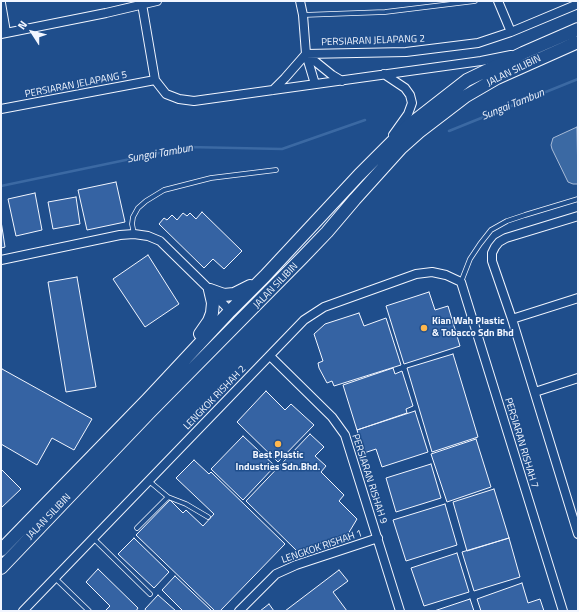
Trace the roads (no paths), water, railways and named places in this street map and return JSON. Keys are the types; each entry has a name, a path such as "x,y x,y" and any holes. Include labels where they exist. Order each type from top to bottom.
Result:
{"main road":[{"name":"JALAN SILIBIN","path":"1,550 265,276 358,175 423,113 467,80 578,29"},
{"name":"JALAN SILIBIN","path":"1,568 150,412 303,257 402,148 419,132 466,96 497,78 578,42"},
{"path":"230,311 236,314 243,311 276,276 303,257"},
{"path":"210,290 224,295 234,294 242,291 265,276"},
{"path":"174,371 212,313 213,304 210,290"},
{"path":"187,375 202,354 229,325 231,319 230,311"}],"street":[{"path":"1,3 4,33 106,13 157,1"},
{"path":"300,1 303,15 306,54 315,84"},
{"path":"498,1 511,32"},
{"path":"142,4 155,80"},
{"name":"PERSIARAN JELAPANG 2","path":"306,54 406,52 478,43 511,32 578,4"},
{"name":"JALAN SILIBIN","path":"155,80 166,94 179,100 194,101 481,61 523,53"},
{"path":"306,54 332,75 342,81"},
{"path":"273,90 306,54"},
{"path":"384,74 405,88 410,95 412,103 408,114 394,134 390,143"},
{"name":"PERSIARAN JELAPANG 5","path":"1,109 155,80"},
{"path":"578,216 506,238 494,247 492,253 492,261 535,392 578,534"},
{"path":"1,260 120,235 134,234 148,236 160,241 230,311"},
{"name":"LENGKOK RISHAH 2","path":"23,611 304,320 324,307 416,274 432,272 446,275 460,282"},
{"name":"PERSIARAN RISHAH 7","path":"460,282 563,611"},
{"path":"512,319 578,298"},
{"name":"PERSIARAN RISHAH 9","path":"270,356 332,417 345,435 400,611"},
{"path":"535,392 578,378"},
{"name":"LENGKOK RISHAH 1","path":"239,611 276,574 296,565 378,538"}],"lane":[{"path":"303,15 385,12 474,1"},
{"path":"134,234 132,224 133,217 138,208 146,201 164,190 211,178 276,170"},
{"path":"460,282 470,259 492,230 507,221 578,200"},
{"path":"149,481 168,497 186,504 208,517"},
{"path":"137,528 168,497"},
{"path":"93,538 150,594"},
{"path":"55,578 89,611"}],"water":[{"path":"577,127 578,184 573,184 568,182 551,145 553,138"}],"waterway":[{"name":"Sungai Tambun","path":"449,131 578,79"},
{"name":"Sungai Tambun","path":"1,186 188,147 282,149 365,120"}],"place":[{"name":"Kian Wah Plastic & Tobacco Sdn Bhd","path":"424,328"},
{"name":"Best Plastic Industries Sdn.Bhd.","path":"278,444"}]}
